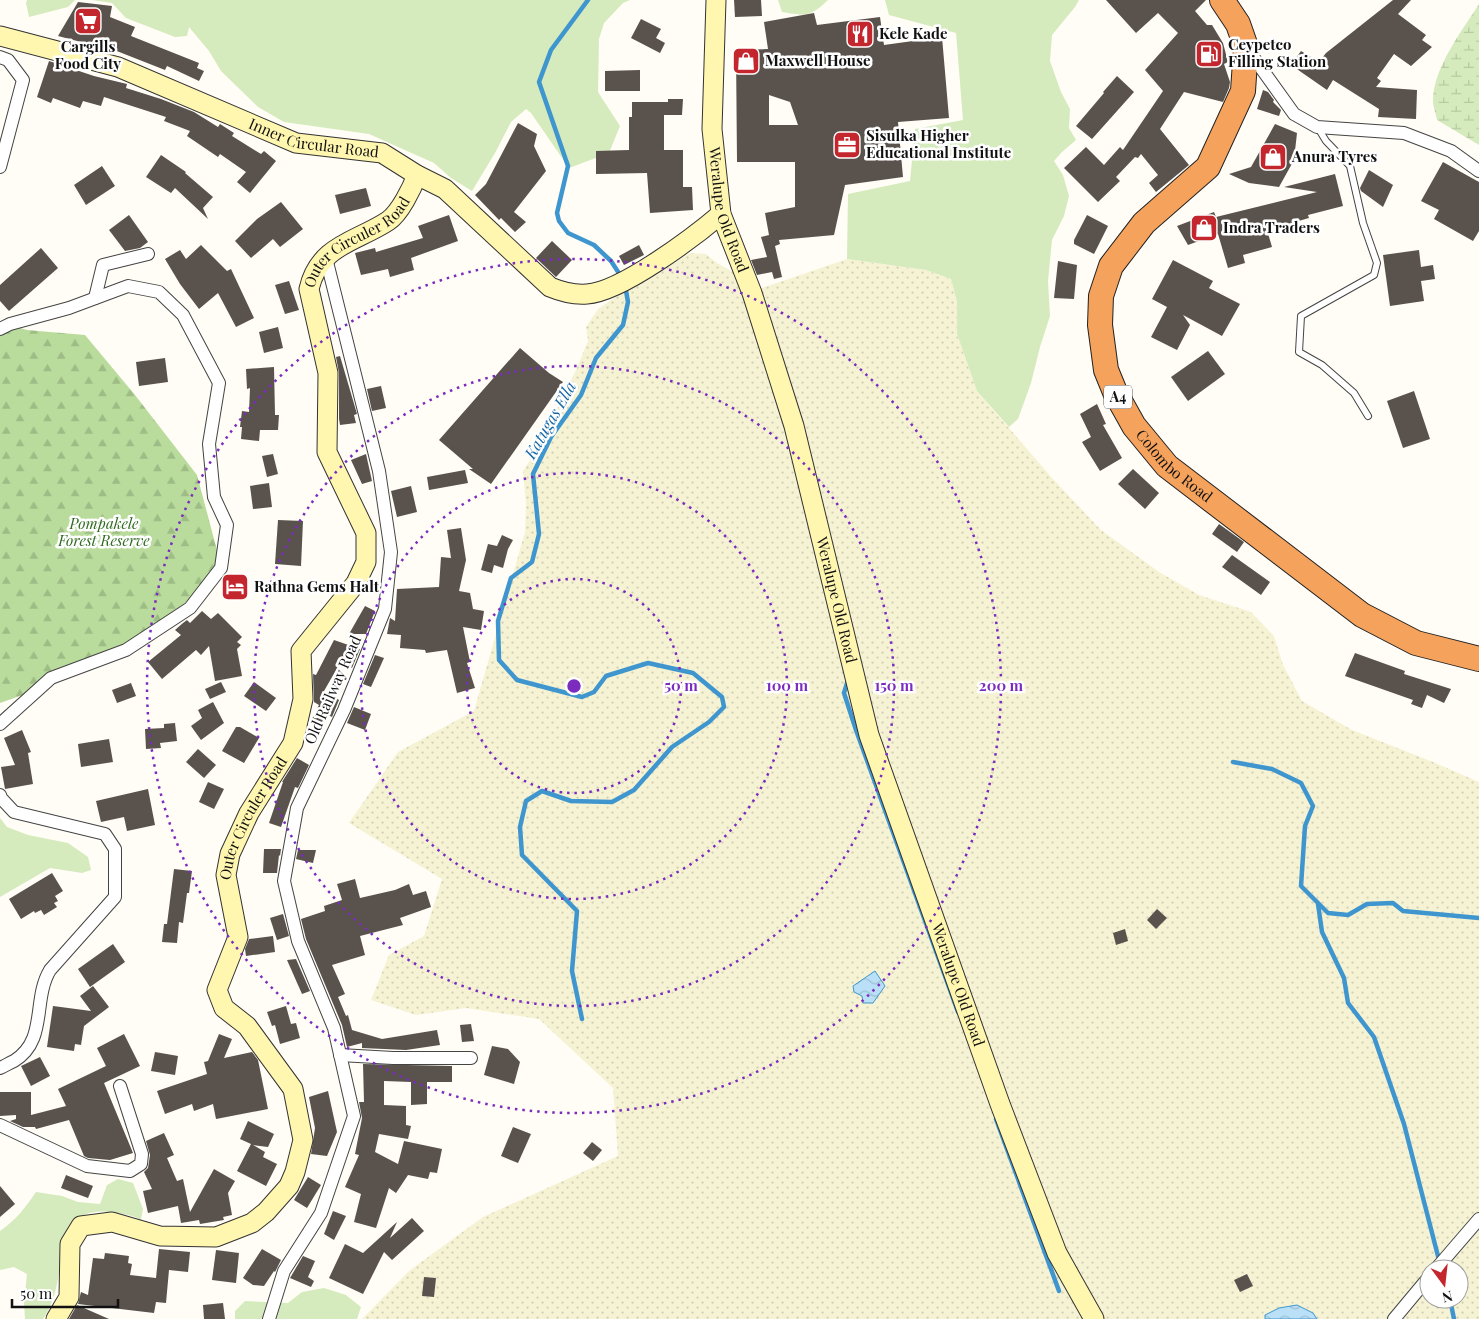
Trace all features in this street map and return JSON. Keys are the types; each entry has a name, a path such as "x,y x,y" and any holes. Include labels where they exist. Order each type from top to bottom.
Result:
{"highway":[{"name":"Colombo Road","path":"1222,0 1238,24 1246,47 1243,91 1208,167 1144,223 1111,266 1101,296 1100,325 1106,370 1115,392 1134,426 1167,466 1362,615 1416,642 1479,659"}],"street":[{"name":"Weralupe Old Road","path":"716,0 712,129 721,214 752,293 794,426 869,735 1000,1104 1057,1253 1094,1319"},
{"name":"Inner Circular Road","path":"0,36 118,67 296,143 382,153 417,175 445,189 550,287 565,293 588,294 611,288 694,236 721,214"},
{"path":"1246,47 1294,114 1317,127 1404,133 1451,151 1479,171"},
{"path":"0,57 8,60 22,80 0,167"},
{"name":"Outer Circuler Road","path":"56,1319 69,1297 70,1244 81,1226 112,1222 160,1236 216,1237 252,1223 266,1212 289,1186 301,1148 303,1140 292,1089 247,1026 224,1008 217,990 238,937 226,875 230,854 249,813 293,744 303,699 301,650 356,583 366,562 366,534 327,452 328,373 309,289 312,276 326,258 343,244 390,220 411,191 417,175"},
{"path":"95,298 103,265 148,254"},
{"name":"Old Railway Road","path":"270,1319 284,1271 321,1213 354,1116 334,1028 298,940 284,881 297,808 344,710 385,609 390,552 379,471 326,258"},
{"path":"0,329 10,324 69,308 128,286 159,292 183,315 220,383 209,444 214,497 227,525 221,568 190,608 126,650 51,678 0,724"},
{"path":"0,795 0,798 14,812 104,834 115,849 115,897 50,970 43,981 35,1038 24,1055 0,1068"},
{"path":"340,1055 393,1058 471,1058"},
{"path":"0,1125 87,1166 130,1172 140,1164 142,1154 120,1086"},
{"path":"1445,1259 1479,1219"},
{"path":"1394,1319 1419,1290"}],"lane":[{"path":"1317,127 1326,141 1350,166 1363,223 1378,263 1374,275 1301,316 1299,352 1322,365 1354,393 1368,416"}],"shaded area":[{"path":"690,253 706,254 717,263 762,288 847,259 926,270 951,279 957,302 957,334 977,391 1053,479 1101,530 1159,572 1199,595 1251,612 1274,636 1283,665 1302,701 1352,730 1479,782 1479,1319 362,1319 409,1271 483,1217 618,1156 613,1088 539,1019 466,1008 416,1015 371,1000 389,955 424,936 442,879 349,823 398,752 474,711 525,532 526,503 523,471 540,444 576,370 588,341 586,327 598,309 630,287"}],"green space":[{"path":"27,0 75,0 68,7 29,17"},
{"path":"92,0 630,0 623,3 604,23 599,39 598,92 620,126 609,153 569,168 531,113 526,109 511,122 472,191 451,178 434,163 369,134 284,122 258,107 221,71 209,51 189,27 187,36 175,37 126,18 112,3"},
{"path":"778,0 828,0 817,10 807,14 797,14 782,12"},
{"path":"885,0 1079,0 1052,35 1050,61 1061,92 1070,109 1069,128 1076,140 1054,161 1063,175 1069,196 1064,216 1052,240 1048,281 1050,316 1031,383 1018,419 1009,427 977,391 957,334 957,302 951,279 926,270 847,259 848,194 910,181 915,129 963,120 956,33 889,15"},
{"path":"1479,4 1479,145 1437,120 1433,101 1434,88 1443,63"},
{"name":"Pompakele Forest Reserve","path":"0,322 27,330 85,335 135,395 197,475 222,569 167,619 57,683 0,703"},
{"path":"0,818 7,827 28,835 68,843 88,857 91,870 82,873 50,868 0,897"},
{"path":"118,1179 133,1183 143,1209 141,1220 133,1216 99,1212 83,1215 71,1225 64,1239 57,1284 46,1314 43,1319 25,1319 24,1303 27,1274 14,1267 0,1270 0,1231 11,1223 36,1192 62,1196 78,1202 100,1204 107,1185"},
{"path":"324,1288 346,1295 361,1307 357,1319 235,1319 235,1311 245,1301 288,1303 302,1292"}],"water":[{"path":"875,971 885,986 873,1003 863,1003 862,996 854,992 853,986"},
{"path":"1297,1305 1313,1313 1317,1319 1265,1319 1265,1315 1279,1308"}],"building":[{"path":"734,0 761,0 762,16 735,17"},
{"path":"1106,0 1206,0 1195,11 1207,25 1212,25 1223,43 1228,62 1224,64 1230,82 1223,102 1184,92 1160,129 1189,165 1156,192 1149,183 1158,175 1141,154 1138,158 1135,157 1116,177 1120,181 1098,202 1064,168 1086,147 1104,165 1120,147 1123,150 1163,91 1145,70 1178,33 1158,13 1136,33"},
{"path":"1393,0 1411,0 1398,14 1426,35 1422,40 1432,47 1411,66 1394,54 1377,78 1381,81 1376,87 1417,90 1416,119 1378,117 1379,109 1333,80 1327,90 1291,65 1301,51 1319,62 1326,53"},
{"path":"78,2 112,6 110,17 135,27 131,36 199,63 197,68 204,71 199,81 167,66 165,70 104,46 104,48 58,36"},
{"name":"Sisulka Higher Educational Institute","path":"814,13 817,25 880,17 884,45 942,37 949,118 898,122 903,177 845,185 834,235 779,240 780,244 775,246 782,277 774,279 772,272 757,275 751,260 767,257 761,237 769,235 765,213 795,207 795,162 737,162 736,50 768,49 764,22","holes":["769,95 790,102 798,125 769,125"]},
{"path":"641,19 661,29 656,38 665,43 660,53 631,38"},
{"path":"49,61 94,76 127,84 126,88 194,112 218,127 220,124 234,133 232,136 261,154 264,151 276,161 250,193 237,182 246,172 220,154 218,157 187,136 190,131 164,121 166,117 104,97 101,106 83,101 80,108 53,98 51,103 37,97"},
{"path":"640,70 640,91 605,91 605,71"},
{"path":"1117,76 1134,92 1092,139 1076,126"},
{"path":"1263,90 1268,92 1274,100 1273,102 1281,110 1279,116 1257,109"},
{"path":"668,99 683,99 682,115 664,115 664,150 683,150 683,187 692,187 693,210 650,213 647,173 596,174 596,151 629,150 629,117 632,117 632,102 668,102"},
{"path":"518,123 537,134 534,146 546,171 514,212 526,222 515,232 501,218 499,220 475,195 486,184"},
{"path":"1275,124 1297,133 1294,160 1279,187 1249,183 1229,174 1251,167"},
{"path":"161,155 186,172 213,197 203,208 208,219 175,188 171,193 146,177"},
{"path":"1443,162 1479,182 1479,231 1473,241 1434,219 1439,210 1421,201"},
{"path":"102,166 115,186 86,205 74,185"},
{"path":"1369,170 1393,185 1383,207 1361,191 1360,188"},
{"path":"1335,174 1343,206 1308,215 1309,218 1267,230 1272,247 1243,255 1245,263 1228,268 1218,234 1188,245 1177,226 1214,212 1216,217 1317,192 1284,187"},
{"path":"366,188 371,206 340,214 335,195"},
{"path":"281,202 303,229 280,247 273,239 251,258 235,241 257,219"},
{"path":"129,215 148,242 140,248 125,251 109,230"},
{"path":"449,215 458,241 411,258 414,270 390,277 388,269 361,275 355,253 375,248 376,252 423,238 418,226"},
{"path":"1087,215 1108,226 1094,254 1074,244 1074,240"},
{"path":"552,241 572,260 556,277 536,258"},
{"path":"201,245 227,271 231,269 254,318 236,327 218,293 199,309 180,284 165,259 180,250 186,259"},
{"path":"639,245 644,255 624,265 619,256"},
{"path":"41,248 58,268 9,311 0,301 0,285"},
{"path":"1419,250 1421,267 1433,265 1435,279 1421,281 1424,301 1390,306 1383,255"},
{"path":"1173,260 1213,281 1209,288 1240,304 1222,336 1183,315 1190,325 1177,350 1151,337 1167,307 1152,299"},
{"path":"1058,261 1077,265 1074,299 1054,298"},
{"path":"289,281 299,310 285,314 275,285"},
{"path":"278,327 283,348 264,353 259,332"},
{"path":"520,348 549,373 563,382 491,484 469,469 473,469 439,440"},
{"path":"1208,351 1225,374 1188,401 1171,377"},
{"path":"340,356 357,414 354,415 356,423 340,425 339,373 336,357"},
{"path":"165,358 168,382 139,386 136,362"},
{"path":"274,367 275,415 279,415 278,430 260,430 259,441 241,439 242,411 249,412 250,388 247,389 246,369"},
{"path":"381,386 386,408 372,411 367,389"},
{"path":"1414,391 1430,439 1403,448 1387,401"},
{"path":"1097,404 1106,424 1103,425 1122,458 1100,471 1082,442 1091,437 1080,414"},
{"path":"273,454 278,474 267,477 262,456"},
{"path":"366,454 372,481 362,484 351,460"},
{"path":"1133,469 1159,493 1145,509 1118,484"},
{"path":"465,470 468,483 429,490 427,477"},
{"path":"269,483 272,507 253,509 250,486"},
{"path":"411,486 417,512 397,517 391,491"},
{"path":"278,520 303,521 301,566 275,564"},
{"path":"1219,524 1244,542 1237,552 1212,534"},
{"path":"461,528 466,560 459,591 470,593 473,609 484,611 481,630 463,627 470,662 467,663 475,688 457,693 447,650 426,653 425,650 400,648 401,635 387,634 390,618 395,621 397,589 439,587 441,557 451,558 447,530"},
{"path":"502,535 513,540 508,549 503,568 494,565 492,573 481,570 488,544 497,546"},
{"path":"1232,555 1270,582 1261,595 1222,567"},
{"path":"365,606 375,611 366,634 349,634"},
{"path":"202,611 211,619 218,613 242,637 237,642 241,645 237,649 242,676 215,681 209,646 201,655 196,650 162,679 148,662 181,635 175,630 187,620 190,623"},
{"path":"334,640 360,649 352,668 340,663 324,691 339,700 332,717 328,715 321,726 311,721 319,705 314,702 313,674 316,675"},
{"path":"1355,653 1405,671 1404,674 1451,689 1444,703 1427,695 1422,708 1411,704 1413,700 1345,676"},
{"path":"375,655 384,658 371,687 363,684"},
{"path":"221,682 226,692 210,699 205,689"},
{"path":"254,682 276,698 266,711 244,696"},
{"path":"131,683 136,696 117,703 112,690"},
{"path":"213,702 224,723 201,740 191,726 202,718 198,710"},
{"path":"354,707 371,714 365,730 347,723"},
{"path":"175,723 177,741 160,743 161,748 146,749 145,729 164,728 164,724"},
{"path":"236,727 240,727 259,738 244,763 222,751"},
{"path":"22,730 31,752 28,753 33,784 5,789 1,767 15,765 4,738"},
{"path":"109,739 113,762 81,767 78,744"},
{"path":"198,749 216,765 204,778 186,762"},
{"path":"297,758 309,765 298,788 295,787 281,827 269,823 282,782"},
{"path":"208,782 224,789 214,809 199,802"},
{"path":"148,789 155,825 127,831 124,817 101,822 96,801"},
{"path":"264,849 281,849 277,873 263,873"},
{"path":"298,850 316,850 313,863 296,859"},
{"path":"174,869 192,871 183,923 179,922 177,943 162,942 164,924 167,924"},
{"path":"52,873 63,891 55,896 58,901 54,903 57,907 44,915 41,910 35,913 34,911 21,919 9,899"},
{"path":"355,879 360,898 395,890 409,884 413,895 426,891 431,907 400,918 403,925 360,936 365,955 332,965 345,994 338,997 346,1016 348,1015 352,1030 382,1039 437,1030 440,1045 406,1050 362,1048 362,1043 347,1047 342,1025 306,939 301,919 325,911 324,906 342,900 337,884"},
{"path":"1157,909 1167,918 1156,929 1147,920"},
{"path":"283,914 289,936 277,940 270,918"},
{"path":"1125,929 1128,941 1116,945 1113,933"},
{"path":"273,936 275,952 246,956 245,949 249,939"},
{"path":"113,944 125,962 90,987 78,969"},
{"path":"296,959 310,991 302,994 287,960"},
{"path":"93,986 109,1007 84,1026 81,1045 75,1044 74,1051 47,1047 53,1006 91,1011 80,996"},
{"path":"286,1006 291,1024 296,1023 300,1038 280,1044 275,1025 272,1026 267,1012"},
{"path":"471,1024 474,1041 462,1042 460,1025"},
{"path":"124,1034 140,1066 104,1083 133,1153 110,1160 88,1158 84,1156 69,1120 36,1129 35,1127 23,1127 10,1121 16,1119 16,1115 0,1116 0,1092 31,1092 31,1115 66,1106 58,1089 106,1066 97,1048"},
{"path":"219,1034 232,1039 224,1058 252,1052 258,1060 268,1109 216,1119 213,1104 194,1111 192,1104 165,1114 157,1091 207,1074 204,1062 208,1061"},
{"path":"492,1046 508,1049 520,1062 514,1084 484,1075"},
{"path":"155,1052 178,1056 175,1075 151,1071"},
{"path":"40,1057 50,1076 31,1086 21,1066"},
{"path":"363,1064 452,1066 452,1082 427,1082 427,1104 411,1105 411,1082 384,1081 384,1105 406,1106 406,1125 411,1126 408,1139 379,1134 375,1152 398,1164 404,1141 442,1149 437,1173 430,1172 428,1179 408,1175 396,1193 389,1188 376,1228 354,1222 361,1194 345,1187 359,1155 355,1154 362,1118 359,1102 364,1102"},
{"path":"328,1091 337,1132 327,1156 311,1154 315,1128 309,1097"},
{"path":"248,1121 274,1134 268,1147 253,1145 265,1152 263,1157 277,1164 266,1186 237,1171 251,1144 240,1139"},
{"path":"513,1127 531,1134 518,1163 501,1156"},
{"path":"164,1133 174,1155 167,1158 177,1181 183,1179 190,1212 214,1169 235,1181 228,1193 232,1215 223,1217 224,1220 200,1224 199,1220 181,1223 178,1206 148,1213 143,1191 152,1189 144,1172 148,1168 150,1155 146,1141"},
{"path":"592,1142 602,1150 593,1161 583,1153"},
{"path":"66,1175 93,1186 88,1198 61,1188"},
{"path":"308,1177 321,1185 307,1208 294,1200"},
{"path":"0,1186 15,1204 0,1217"},
{"path":"333,1211 346,1216 334,1240 324,1234"},
{"path":"412,1218 424,1231 392,1260 384,1252 363,1294 329,1278 345,1244 363,1253 397,1222 390,1238"},
{"path":"159,1249 190,1252 188,1272 169,1270 166,1303 156,1302 154,1313 78,1304 81,1292 88,1295 93,1258 104,1259 105,1253 129,1256 128,1263 132,1264 130,1275 156,1278"},
{"path":"262,1249 281,1260 275,1272 264,1286 253,1285 243,1278"},
{"path":"216,1250 239,1253 236,1283 212,1280"},
{"path":"303,1256 315,1261 308,1277 314,1281 311,1287 290,1278"},
{"path":"1247,1274 1253,1286 1240,1292 1234,1280"},
{"path":"424,1277 436,1278 434,1297 422,1296"},
{"path":"223,1303 225,1319 204,1319 203,1305"},
{"path":"77,1305 109,1319 69,1319"}],"waterway":[{"name":"Katugas Ella","path":"588,0 551,50 539,82 568,166 557,213 559,221 568,233 594,245 611,261 622,278"},
{"path":"582,1019 572,971 577,911 522,855 520,827 526,801 542,791 571,801 612,802 634,790 672,747 709,722 724,707 722,697 693,673 648,663 606,676 594,692 582,697 517,680 499,660 498,621 511,578 532,562 539,534 533,474 551,437 581,395 596,358 623,325 628,302 625,285"},
{"path":"848,680 844,693 856,730 958,1012"},
{"path":"1233,762 1272,769 1301,783 1313,806 1305,826 1301,886 1328,913 1348,915 1367,904 1393,903 1403,911 1479,918"},
{"path":"1318,904 1322,932 1344,978 1348,1003 1374,1037 1404,1124 1439,1259"},
{"path":"996,1119 1059,1291"},
{"path":"1452,1309 1454,1319"}],"place":[{"name":"Cargills Food City","path":"88,21"},
{"name":"Kele Kade","path":"860,34"},
{"name":"Ceypetco Filling Station","path":"1209,54"},
{"name":"Maxwell House","path":"746,61"},
{"name":"Sisulka Higher Educational Institute","path":"847,145"},
{"name":"Anura Tyres","path":"1273,157"},
{"name":"Indra Traders","path":"1204,228"},
{"name":"Rathna Gems Halt","path":"235,587"}]}
